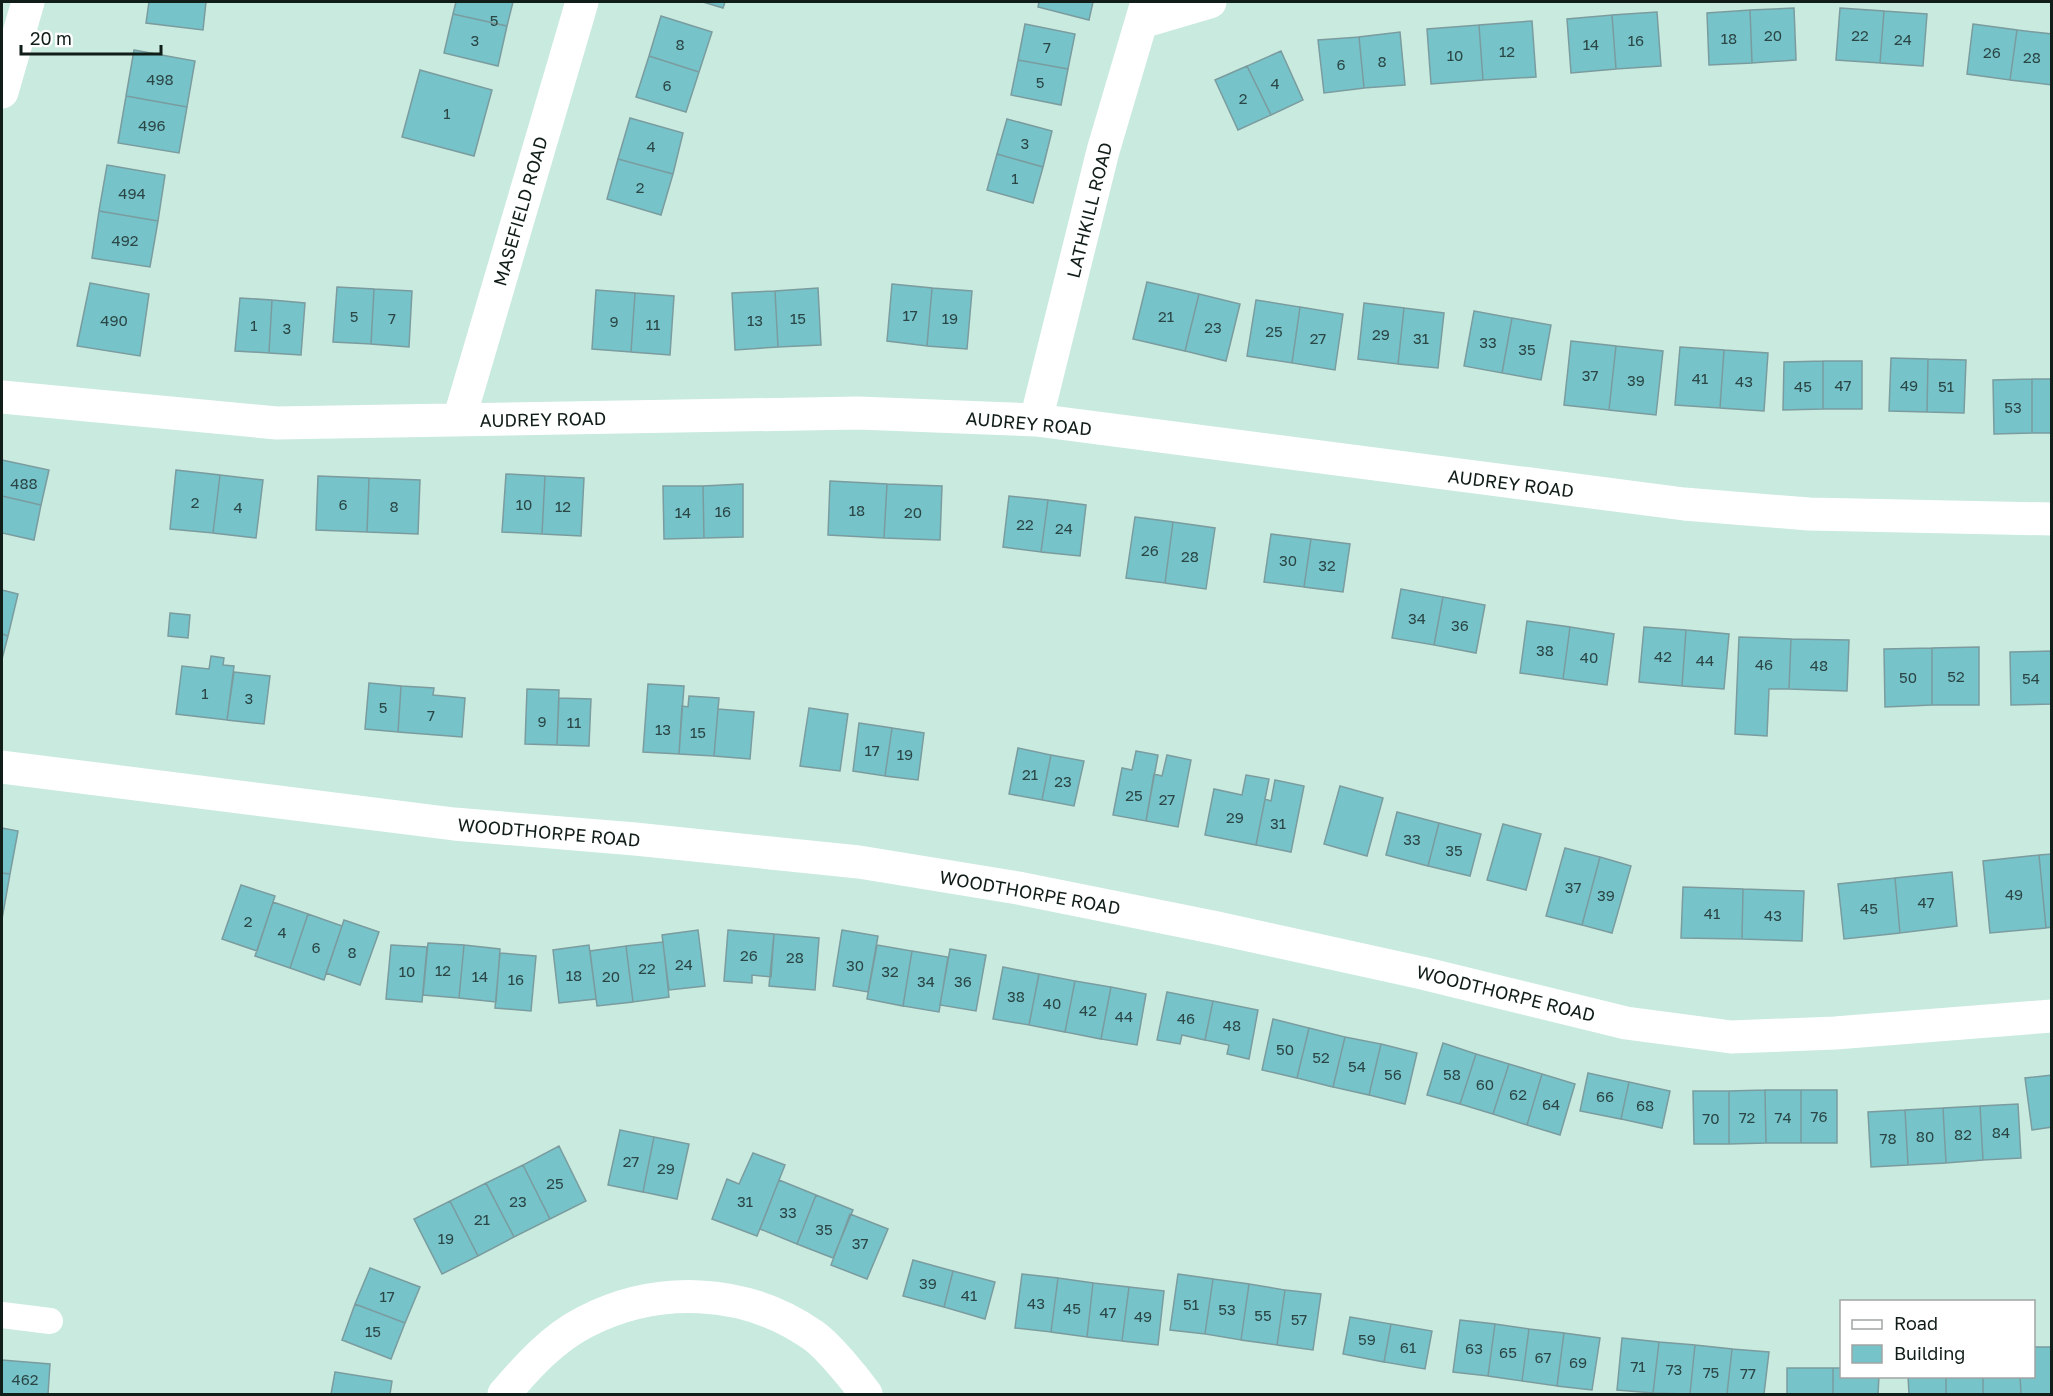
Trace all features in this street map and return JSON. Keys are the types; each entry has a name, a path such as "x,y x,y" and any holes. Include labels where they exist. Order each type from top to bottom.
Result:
{"street":[{"path":"2,92 28,2"},
{"name":"MASEFIELD ROAD","path":"459,420 582,2"},
{"path":"1145,12 1210,2"},
{"name":"LATHKILL ROAD","path":"1036,420 1103,151 1145,12"},
{"name":"AUDREY ROAD","path":"2,397 277,423 858,413 1036,420 1482,480 1684,504 1809,514 2052,519"},
{"name":"WOODTHORPE ROAD","path":"2,767 454,825 635,839 859,862 1018,888 1217,928 1422,973 1626,1023 1731,1036 1835,1034 2052,1016"},
{"path":"504,1395 531,1362 584,1322 640,1300 701,1295 760,1307 813,1334 867,1395"}],"lane":[{"path":"2,1315 50,1321"}],"building":[{"path":"149,2 206,2 203,30 146,23"},
{"path":"456,2 513,2 507,26 453,14"},
{"path":"703,2 725,2 723,8"},
{"path":"1039,2 1093,2 1089,20 1038,7"},
{"path":"1794,8 1796,60 1752,63 1750,10"},
{"path":"1840,8 1884,11 1880,63 1836,60"},
{"path":"1750,10 1752,63 1709,65 1707,13"},
{"path":"1884,11 1927,14 1923,66 1880,63"},
{"path":"1657,12 1661,66 1616,69 1612,15"},
{"path":"453,14 507,26 498,66 444,53"},
{"path":"1612,15 1616,69 1571,73 1567,19"},
{"path":"661,16 712,32 699,72 649,56"},
{"path":"1532,21 1536,77 1483,80 1479,25"},
{"path":"1025,24 1075,34 1068,69 1018,60"},
{"path":"1973,24 2017,30 2010,80 1967,74"},
{"path":"1479,25 1483,80 1431,84 1427,29"},
{"path":"2017,30 2052,34 2052,85 2010,80"},
{"path":"1400,32 1405,85 1364,88 1359,37"},
{"path":"1359,37 1364,88 1324,93 1318,40"},
{"path":"134,50 195,61 187,107 126,96"},
{"path":"1281,51 1303,100 1271,115 1247,66"},
{"path":"649,56 699,72 686,112 636,97"},
{"path":"1018,60 1068,69 1061,105 1011,95"},
{"path":"1247,66 1271,115 1238,130 1215,80"},
{"path":"420,70 492,90 474,156 402,137"},
{"path":"126,96 187,107 179,153 118,143"},
{"path":"630,118 683,133 673,174 618,159"},
{"path":"1007,119 1052,131 1043,167 997,154"},
{"path":"997,154 1043,167 1033,203 987,190"},
{"path":"618,159 673,174 661,215 607,199"},
{"path":"107,165 165,175 158,221 99,211"},
{"path":"99,211 158,221 150,267 92,258"},
{"path":"1147,282 1199,294 1185,351 1133,339"},
{"path":"90,283 149,294 140,356 77,346"},
{"path":"892,284 932,288 927,346 887,341"},
{"path":"337,287 374,289 371,344 333,342"},
{"path":"818,288 821,345 778,347 775,291"},
{"path":"932,288 972,291 967,349 927,346"},
{"path":"374,289 412,291 409,347 371,344"},
{"path":"596,290 635,293 631,352 592,349"},
{"path":"775,291 778,347 735,350 732,293"},
{"path":"635,293 674,296 670,355 631,352"},
{"path":"1199,294 1240,304 1226,361 1185,351"},
{"path":"240,298 272,300 269,353 235,351"},
{"path":"272,300 305,303 301,355 269,353"},
{"path":"1256,300 1300,307 1292,363 1247,356"},
{"path":"1364,303 1404,308 1398,364 1358,359"},
{"path":"1300,307 1343,314 1335,370 1292,363"},
{"path":"1404,308 1444,313 1438,368 1398,364"},
{"path":"1474,311 1512,318 1502,373 1464,366"},
{"path":"1512,318 1551,325 1541,380 1502,373"},
{"path":"1571,341 1616,346 1609,410 1564,405"},
{"path":"1616,346 1663,351 1656,415 1609,410"},
{"path":"1680,347 1724,350 1720,408 1675,405"},
{"path":"1724,350 1768,353 1764,411 1720,408"},
{"path":"1891,358 1928,359 1927,412 1889,411"},
{"path":"1928,359 1966,360 1964,413 1927,412"},
{"path":"1823,361 1823,409 1783,410 1784,362"},
{"path":"1823,361 1862,361 1862,409 1823,409"},
{"path":"2032,379 2032,433 1994,434 1993,380"},
{"path":"2032,379 2052,379 2052,433 2032,433"},
{"path":"2,460 49,470 41,505 2,496"},
{"path":"176,470 220,475 213,533 170,529"},
{"path":"506,474 545,476 542,534 502,532"},
{"path":"220,475 263,480 256,538 213,533"},
{"path":"318,476 369,478 367,532 316,530"},
{"path":"545,476 584,478 581,536 542,534"},
{"path":"369,478 420,480 418,534 367,532"},
{"path":"830,481 887,484 884,538 828,535"},
{"path":"743,484 743,537 704,538 703,486"},
{"path":"887,484 942,486 940,540 884,538"},
{"path":"663,486 703,486 704,538 664,539"},
{"path":"2,496 41,505 34,540 2,533"},
{"path":"1009,496 1048,500 1041,552 1003,547"},
{"path":"1048,500 1086,505 1080,556 1041,552"},
{"path":"1135,517 1173,522 1165,583 1126,578"},
{"path":"1173,522 1215,528 1206,589 1165,583"},
{"path":"1271,534 1311,539 1304,587 1264,582"},
{"path":"1311,539 1350,544 1343,592 1304,587"},
{"path":"1401,589 1443,597 1434,645 1392,638"},
{"path":"2,590 18,594 8,636 2,634"},
{"path":"1443,597 1485,605 1476,653 1434,645"},
{"path":"170,613 190,615 188,638 168,636"},
{"path":"1527,621 1570,627 1563,679 1520,673"},
{"path":"1570,627 1614,634 1607,685 1563,679"},
{"path":"1644,627 1686,630 1682,686 1639,682"},
{"path":"1686,630 1729,634 1724,689 1682,686"},
{"path":"2,634 8,636 2,659"},
{"path":"1739,637 1791,639 1789,689 1769,689 1767,736 1735,734"},
{"path":"1791,639 1849,640 1847,691 1789,689"},
{"path":"1979,647 1979,705 1932,705 1932,648"},
{"path":"1932,648 1932,705 1885,707 1884,649"},
{"path":"2052,651 2052,704 2011,705 2010,652"},
{"path":"211,656 224,658 223,665 234,666 227,720 176,714 182,666 209,669"},
{"path":"234,672 270,676 264,724 227,720"},
{"path":"369,683 401,686 398,732 365,729"},
{"path":"648,684 684,686 679,754 643,752"},
{"path":"401,686 434,688 433,695 465,698 462,737 398,732"},
{"path":"527,689 559,690 557,745 525,744"},
{"path":"689,696 719,698 714,756 679,754 682,706 688,707"},
{"path":"559,698 591,699 589,746 557,745"},
{"path":"809,708 848,714 840,771 800,766"},
{"path":"718,709 754,712 750,759 714,756"},
{"path":"859,723 892,728 885,776 853,771"},
{"path":"892,728 924,733 918,780 885,776"},
{"path":"1018,748 1051,755 1042,800 1009,794"},
{"path":"1136,751 1158,755 1146,821 1113,815 1122,768 1132,770"},
{"path":"1051,755 1084,761 1074,806 1042,800"},
{"path":"1167,755 1191,760 1178,827 1146,821 1154,774 1162,776"},
{"path":"1246,775 1269,779 1256,845 1205,835 1214,789 1242,795"},
{"path":"1275,780 1304,786 1291,852 1256,845 1265,799 1271,801"},
{"path":"1340,786 1383,798 1367,856 1324,844"},
{"path":"1397,812 1439,823 1428,866 1386,855"},
{"path":"1439,823 1481,834 1470,876 1428,866"},
{"path":"1503,824 1541,834 1526,890 1487,880"},
{"path":"2,828 18,831 10,874 2,873"},
{"path":"1565,848 1600,857 1582,925 1546,916"},
{"path":"2052,854 2052,927 2046,928 2039,855"},
{"path":"2039,855 2046,928 1990,933 1983,861"},
{"path":"1600,857 1631,866 1612,933 1582,925"},
{"path":"1952,872 1957,926 1900,933 1895,878"},
{"path":"2,873 10,874 2,919"},
{"path":"1895,878 1900,933 1844,939 1838,884"},
{"path":"241,885 275,896 257,951 222,939"},
{"path":"1683,887 1743,889 1742,939 1681,938"},
{"path":"1743,889 1804,891 1802,941 1742,939"},
{"path":"273,902 308,914 290,968 255,956"},
{"path":"308,914 342,926 324,980 290,968"},
{"path":"344,920 379,932 360,985 326,973"},
{"path":"698,930 705,986 669,990 662,935"},
{"path":"728,930 774,934 771,977 752,975 752,983 724,981"},
{"path":"842,930 878,936 868,992 833,986"},
{"path":"774,934 819,938 815,990 769,986"},
{"path":"663,942 669,997 633,1002 626,946"},
{"path":"428,943 464,945 459,998 423,995"},
{"path":"391,945 427,947 422,1002 386,999"},
{"path":"464,945 500,949 496,1002 459,998"},
{"path":"589,945 596,999 559,1003 553,950"},
{"path":"877,945 912,951 903,1006 867,999"},
{"path":"626,946 633,1002 597,1006 590,951"},
{"path":"950,949 986,955 976,1011 940,1005"},
{"path":"912,951 948,957 939,1012 903,1006"},
{"path":"500,953 536,956 531,1011 495,1008"},
{"path":"1003,967 1039,974 1029,1025 993,1019"},
{"path":"1039,974 1075,981 1065,1032 1029,1025"},
{"path":"1075,981 1111,987 1101,1039 1065,1032"},
{"path":"1111,987 1146,994 1137,1045 1101,1039"},
{"path":"1167,992 1213,1001 1205,1040 1182,1035 1180,1044 1157,1040"},
{"path":"1213,1001 1258,1010 1249,1059 1227,1054 1229,1045 1205,1040"},
{"path":"1273,1019 1309,1028 1297,1078 1262,1070"},
{"path":"1309,1028 1345,1037 1333,1087 1297,1078"},
{"path":"1345,1037 1381,1044 1369,1095 1333,1087"},
{"path":"1443,1043 1476,1054 1460,1104 1427,1095"},
{"path":"1381,1044 1417,1053 1405,1104 1369,1095"},
{"path":"1476,1054 1509,1064 1493,1114 1460,1104"},
{"path":"1509,1064 1542,1074 1527,1125 1493,1114"},
{"path":"1588,1073 1629,1082 1621,1119 1580,1111"},
{"path":"1542,1074 1575,1084 1560,1135 1527,1125"},
{"path":"2052,1075 2052,1127 2032,1130 2025,1078"},
{"path":"1629,1082 1670,1091 1662,1128 1621,1119"},
{"path":"1765,1090 1801,1090 1801,1143 1766,1143"},
{"path":"1765,1090 1766,1143 1729,1144 1729,1091"},
{"path":"1801,1090 1837,1090 1837,1143 1801,1143"},
{"path":"1693,1091 1729,1091 1729,1144 1694,1144"},
{"path":"2018,1104 2021,1158 1983,1160 1980,1106"},
{"path":"1980,1106 1983,1160 1946,1163 1943,1108"},
{"path":"1943,1108 1946,1163 1908,1165 1905,1110"},
{"path":"1905,1110 1908,1165 1871,1167 1868,1112"},
{"path":"620,1130 654,1137 643,1192 608,1185"},
{"path":"654,1137 689,1144 677,1199 643,1192"},
{"path":"559,1146 586,1201 550,1219 523,1165"},
{"path":"753,1153 785,1165 757,1236 712,1219 727,1179 739,1184"},
{"path":"523,1165 550,1219 514,1237 486,1183"},
{"path":"779,1180 816,1195 797,1244 760,1229"},
{"path":"486,1183 514,1237 478,1256 450,1201"},
{"path":"816,1195 853,1210 833,1258 797,1244"},
{"path":"450,1201 478,1256 442,1274 414,1219"},
{"path":"850,1214 888,1229 867,1279 831,1265"},
{"path":"913,1260 953,1271 944,1307 903,1296"},
{"path":"370,1268 420,1287 405,1323 355,1304"},
{"path":"953,1271 995,1282 985,1319 944,1307"},
{"path":"1022,1274 1058,1278 1051,1332 1015,1328"},
{"path":"1178,1274 1213,1279 1205,1334 1170,1330"},
{"path":"1058,1278 1093,1283 1087,1337 1051,1332"},
{"path":"1213,1279 1249,1284 1241,1340 1205,1334"},
{"path":"1093,1283 1129,1287 1122,1341 1087,1337"},
{"path":"1249,1284 1285,1290 1277,1345 1241,1340"},
{"path":"1129,1287 1164,1291 1158,1345 1122,1341"},
{"path":"1285,1290 1321,1294 1313,1350 1277,1345"},
{"path":"355,1304 405,1323 391,1359 342,1340"},
{"path":"1350,1317 1391,1324 1384,1362 1343,1354"},
{"path":"1460,1320 1495,1324 1488,1376 1453,1372"},
{"path":"1391,1324 1432,1331 1425,1369 1384,1362"},
{"path":"1495,1324 1529,1329 1522,1381 1488,1376"},
{"path":"1529,1329 1564,1333 1557,1386 1522,1381"},
{"path":"1564,1333 1600,1338 1592,1390 1557,1386"},
{"path":"1622,1338 1659,1342 1653,1393 1617,1390"},
{"path":"1659,1342 1695,1345 1690,1394 1653,1393"},
{"path":"1695,1345 1732,1349 1727,1394 1690,1394"},
{"path":"2035,1347 2052,1347 2052,1394 2021,1394 2020,1378 2035,1378"},
{"path":"1732,1349 1769,1352 1764,1394 1727,1394"},
{"path":"2,1360 50,1364 48,1394 2,1394"},
{"path":"1787,1368 1833,1368 1833,1394 1787,1394"},
{"path":"1833,1368 1840,1368 1840,1378 1879,1378 1878,1394 1833,1394"},
{"path":"335,1372 392,1381 390,1394 331,1394"},
{"path":"1908,1378 1946,1378 1946,1394 1909,1394"},
{"path":"1946,1378 1983,1378 1983,1394 1946,1394"},
{"path":"1983,1378 2020,1378 2021,1394 1983,1394"}]}
